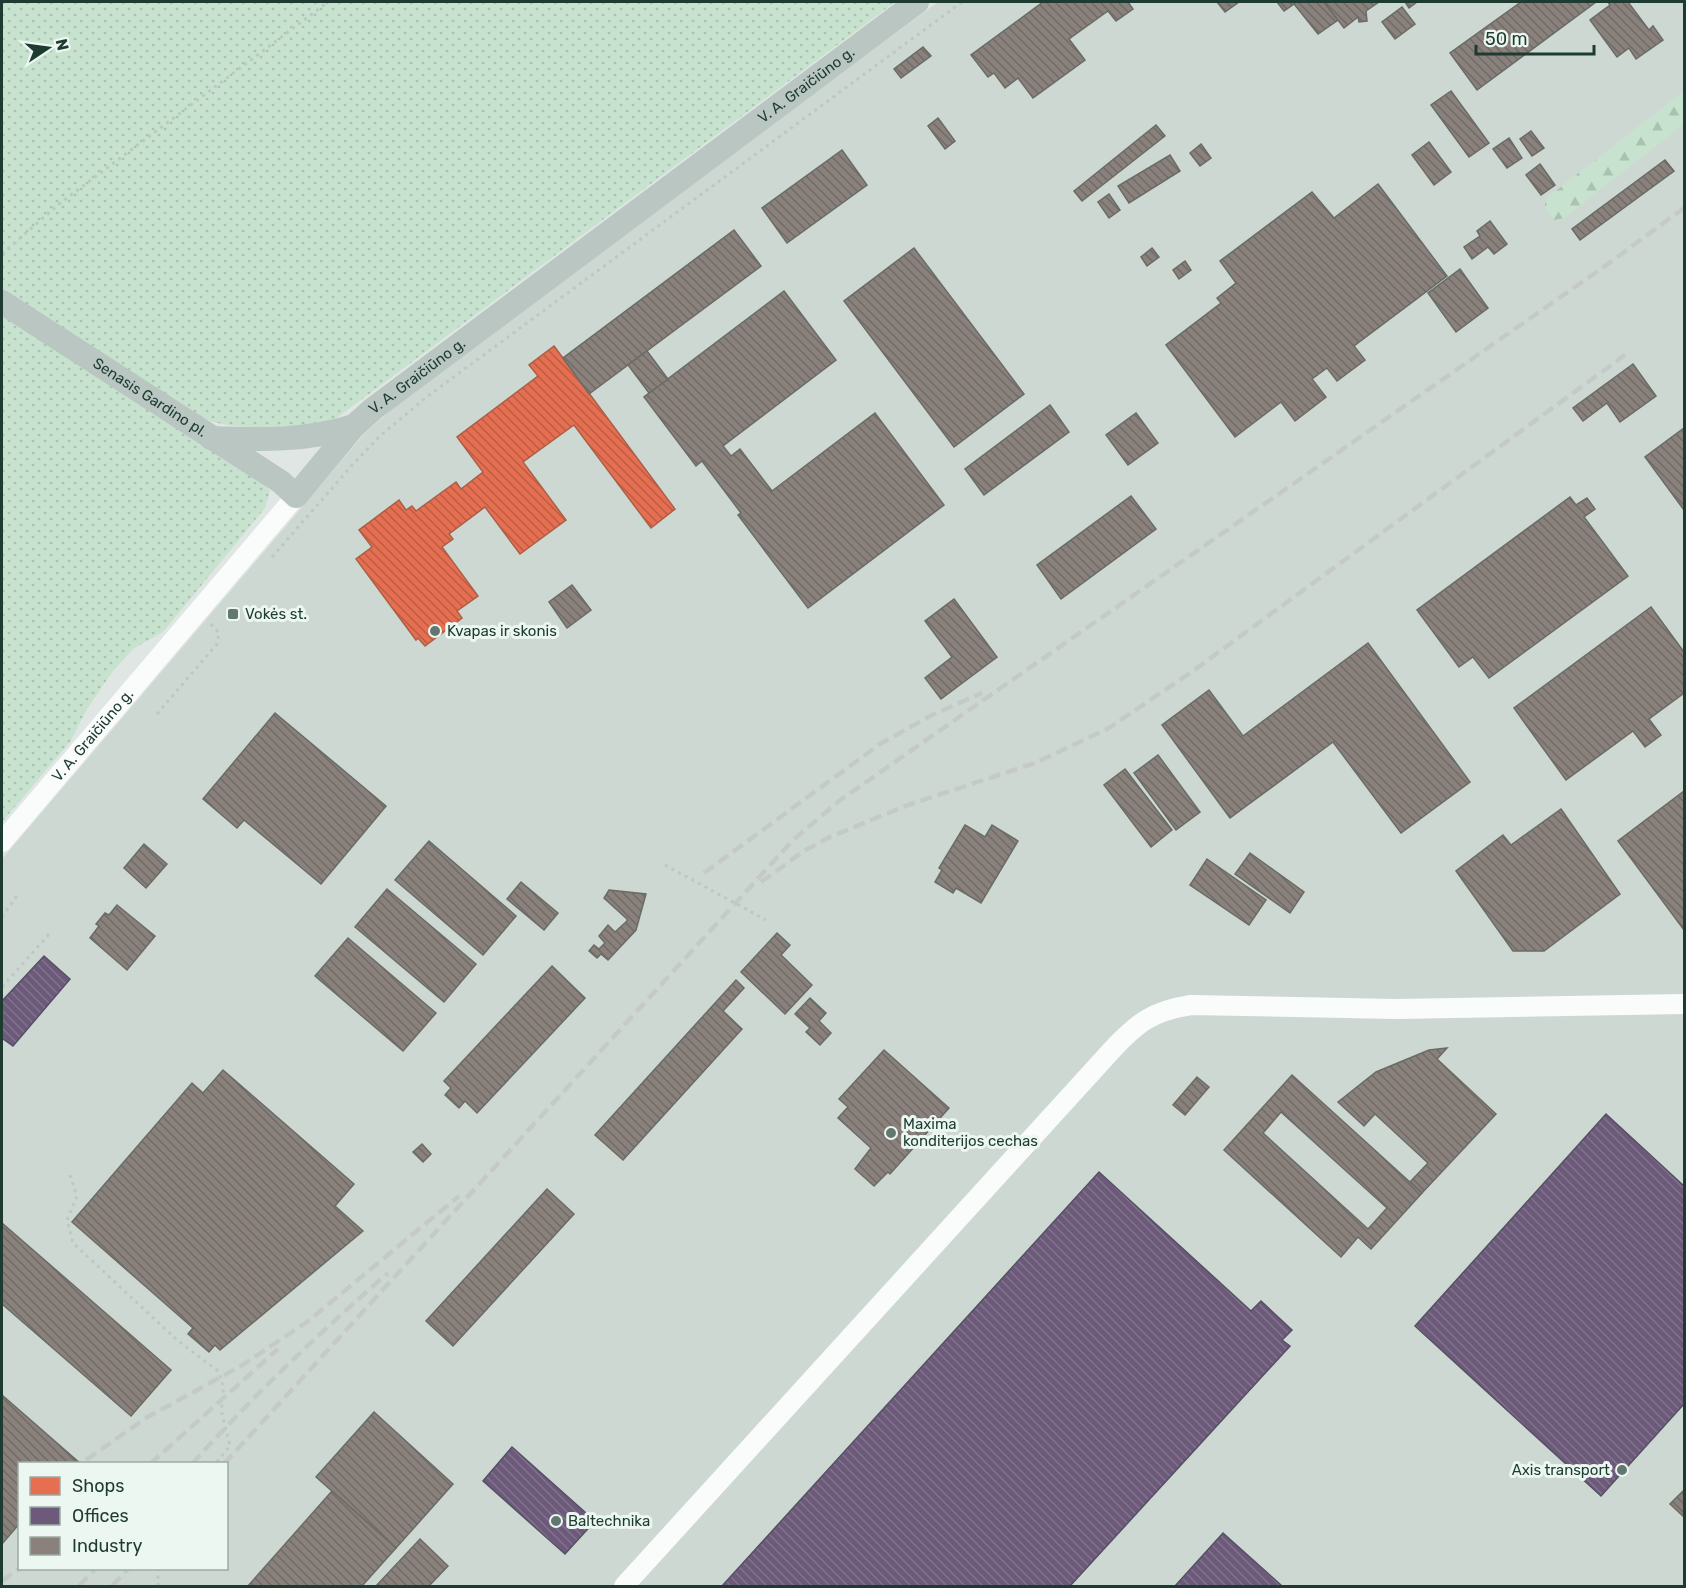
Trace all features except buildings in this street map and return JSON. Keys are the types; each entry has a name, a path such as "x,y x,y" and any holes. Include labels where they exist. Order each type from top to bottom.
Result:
{"main road":[{"name":"V. A. Graičiūno g.","path":"296,496 354,426 381,403 917,2"},
{"name":"Senasis Gardino pl.","path":"2,302 281,482 296,496"},
{"path":"211,438 253,440 310,437 328,435 354,426"}],"street":[{"name":"V. A. Graičiūno g.","path":"2,842 296,496"},
{"path":"624,1587 1111,1051 1146,1018 1158,1011 1191,1005 1396,1009 1684,1004"}],"path":[{"path":"2,254 59,204 328,2"},
{"path":"272,557 360,456 428,396 962,2"},
{"path":"157,714 217,644 219,633 199,610"},
{"path":"665,865 766,920"},
{"path":"2,916 19,893"},
{"path":"2,987 51,932"},
{"path":"70,1175 77,1196 67,1220 73,1243 177,1340 218,1371 225,1397 222,1408 223,1419 230,1446 217,1462"},
{"path":"158,1570 158,1587"}],"shaded area":[{"path":"938,2 1684,2 1684,1586 2,1586 2,859 366,432 432,375"}],"green space":[{"path":"2,2 895,2 330,423 263,428 230,425 197,417 2,291"},
{"path":"1684,91 1684,124 1564,218 1554,220 1545,208 1545,202 1549,196"},
{"path":"2,315 262,482 270,491 265,508 163,632 133,649 112,672 87,709 70,742 2,822"}],"railway":[{"path":"226,1462 793,840 839,801 1605,266 1684,208"},
{"path":"761,882 804,851 830,837 908,805 1035,763 1109,728 1190,673 1625,355"},
{"path":"704,873 880,744 932,715 982,693"},
{"path":"86,1460 146,1418 241,1366 307,1322 459,1196"},
{"path":"194,1462 287,1366 388,1273"},
{"path":"152,1462 278,1349"},
{"path":"2,1581 18,1569"},
{"path":"79,1586 94,1570"},
{"path":"112,1586 127,1570"}],"place":[{"name":"Vokės st.","path":"233,614"},
{"name":"Kvapas ir skonis","path":"435,631"},
{"name":"Maxima konditerijos cechas","path":"891,1133"},
{"name":"Axis transport","path":"1622,1470"},
{"name":"Baltechnika","path":"556,1521"}]}
